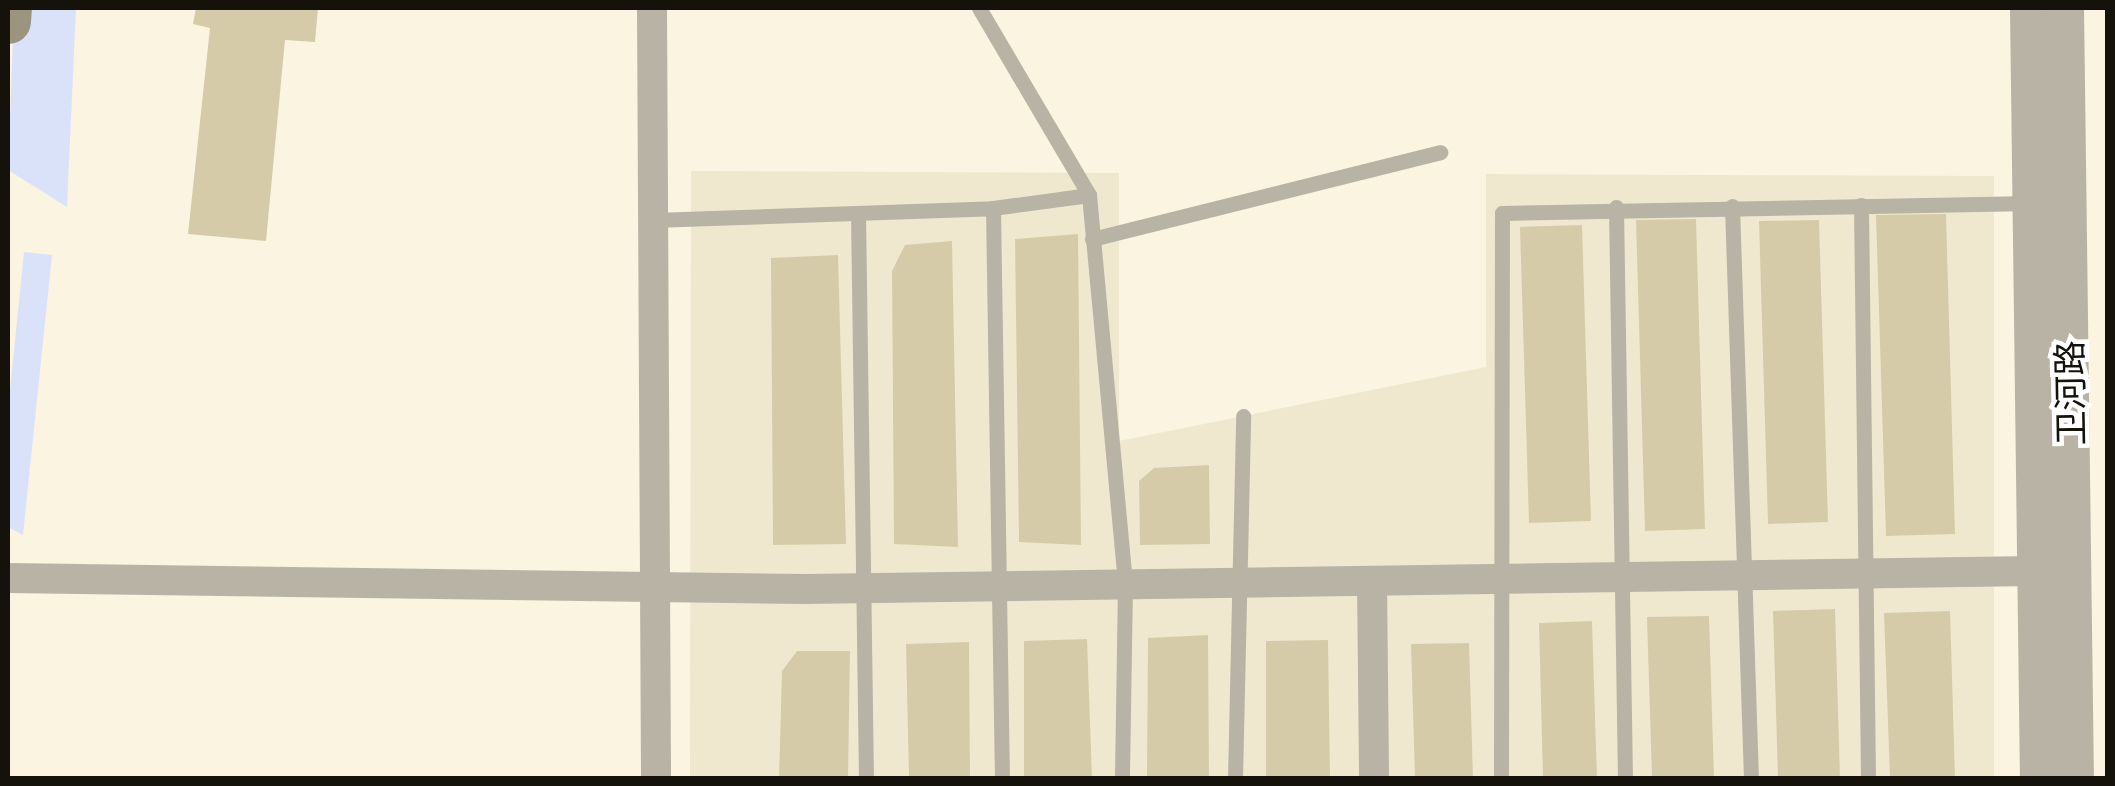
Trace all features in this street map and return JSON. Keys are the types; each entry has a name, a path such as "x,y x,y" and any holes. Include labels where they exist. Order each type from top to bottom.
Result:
{"main road":[{"path":"8,21 9,8"}],"street":[{"path":"652,8 656,778"},
{"name":"卫河路","path":"2029,8 2039,778"},
{"name":"卫河路","path":"2065,8 2076,778"},
{"path":"8,578 864,588 2037,571"},
{"path":"1372,580 1374,778"}],"lane":[{"path":"979,8 1090,195 1125,584 1122,778"},
{"path":"1092,240 1440,152"},
{"path":"653,220 994,208 1090,195"},
{"path":"1501,778 1502,213 1616,207 2032,203"},
{"path":"1861,205 1868,778"},
{"path":"1732,206 1751,778"},
{"path":"1616,207 1625,778"},
{"path":"994,208 1002,778"},
{"path":"858,213 866,778"},
{"path":"1236,778 1236,583 1243,416"}],"shaded area":[{"path":"14,8 76,8 67,207 8,170"},
{"path":"691,171 1119,173 1119,441 1486,367 1486,174 1994,176 1994,778 690,778"},
{"path":"24,252 52,255 23,535 8,527 8,410"}],"building":[{"path":"196,8 318,8 315,42 285,40 266,241 188,234 210,28 193,24"},
{"path":"1946,214 1955,534 1886,536 1876,215"},
{"path":"1696,219 1705,529 1645,531 1636,220"},
{"path":"1819,220 1828,522 1768,524 1759,221"},
{"path":"1582,225 1591,521 1529,523 1520,227"},
{"path":"1078,234 1081,545 1019,542 1015,239"},
{"path":"952,241 958,547 894,544 892,271 905,245"},
{"path":"838,255 846,544 773,545 771,258"},
{"path":"1209,465 1210,544 1140,545 1139,481 1154,468"},
{"path":"1835,609 1840,778 1778,778 1773,611"},
{"path":"1950,611 1955,778 1890,778 1884,613"},
{"path":"1709,616 1714,778 1652,778 1647,617"},
{"path":"1592,621 1597,778 1543,778 1539,623"},
{"path":"1208,635 1209,778 1147,778 1148,638"},
{"path":"1087,639 1092,778 1024,778 1024,641"},
{"path":"1328,640 1330,778 1266,778 1266,641"},
{"path":"969,642 970,778 909,778 906,644"},
{"path":"1469,643 1473,778 1415,778 1411,644"},
{"path":"797,651 850,651 848,778 779,778 782,671"}]}
